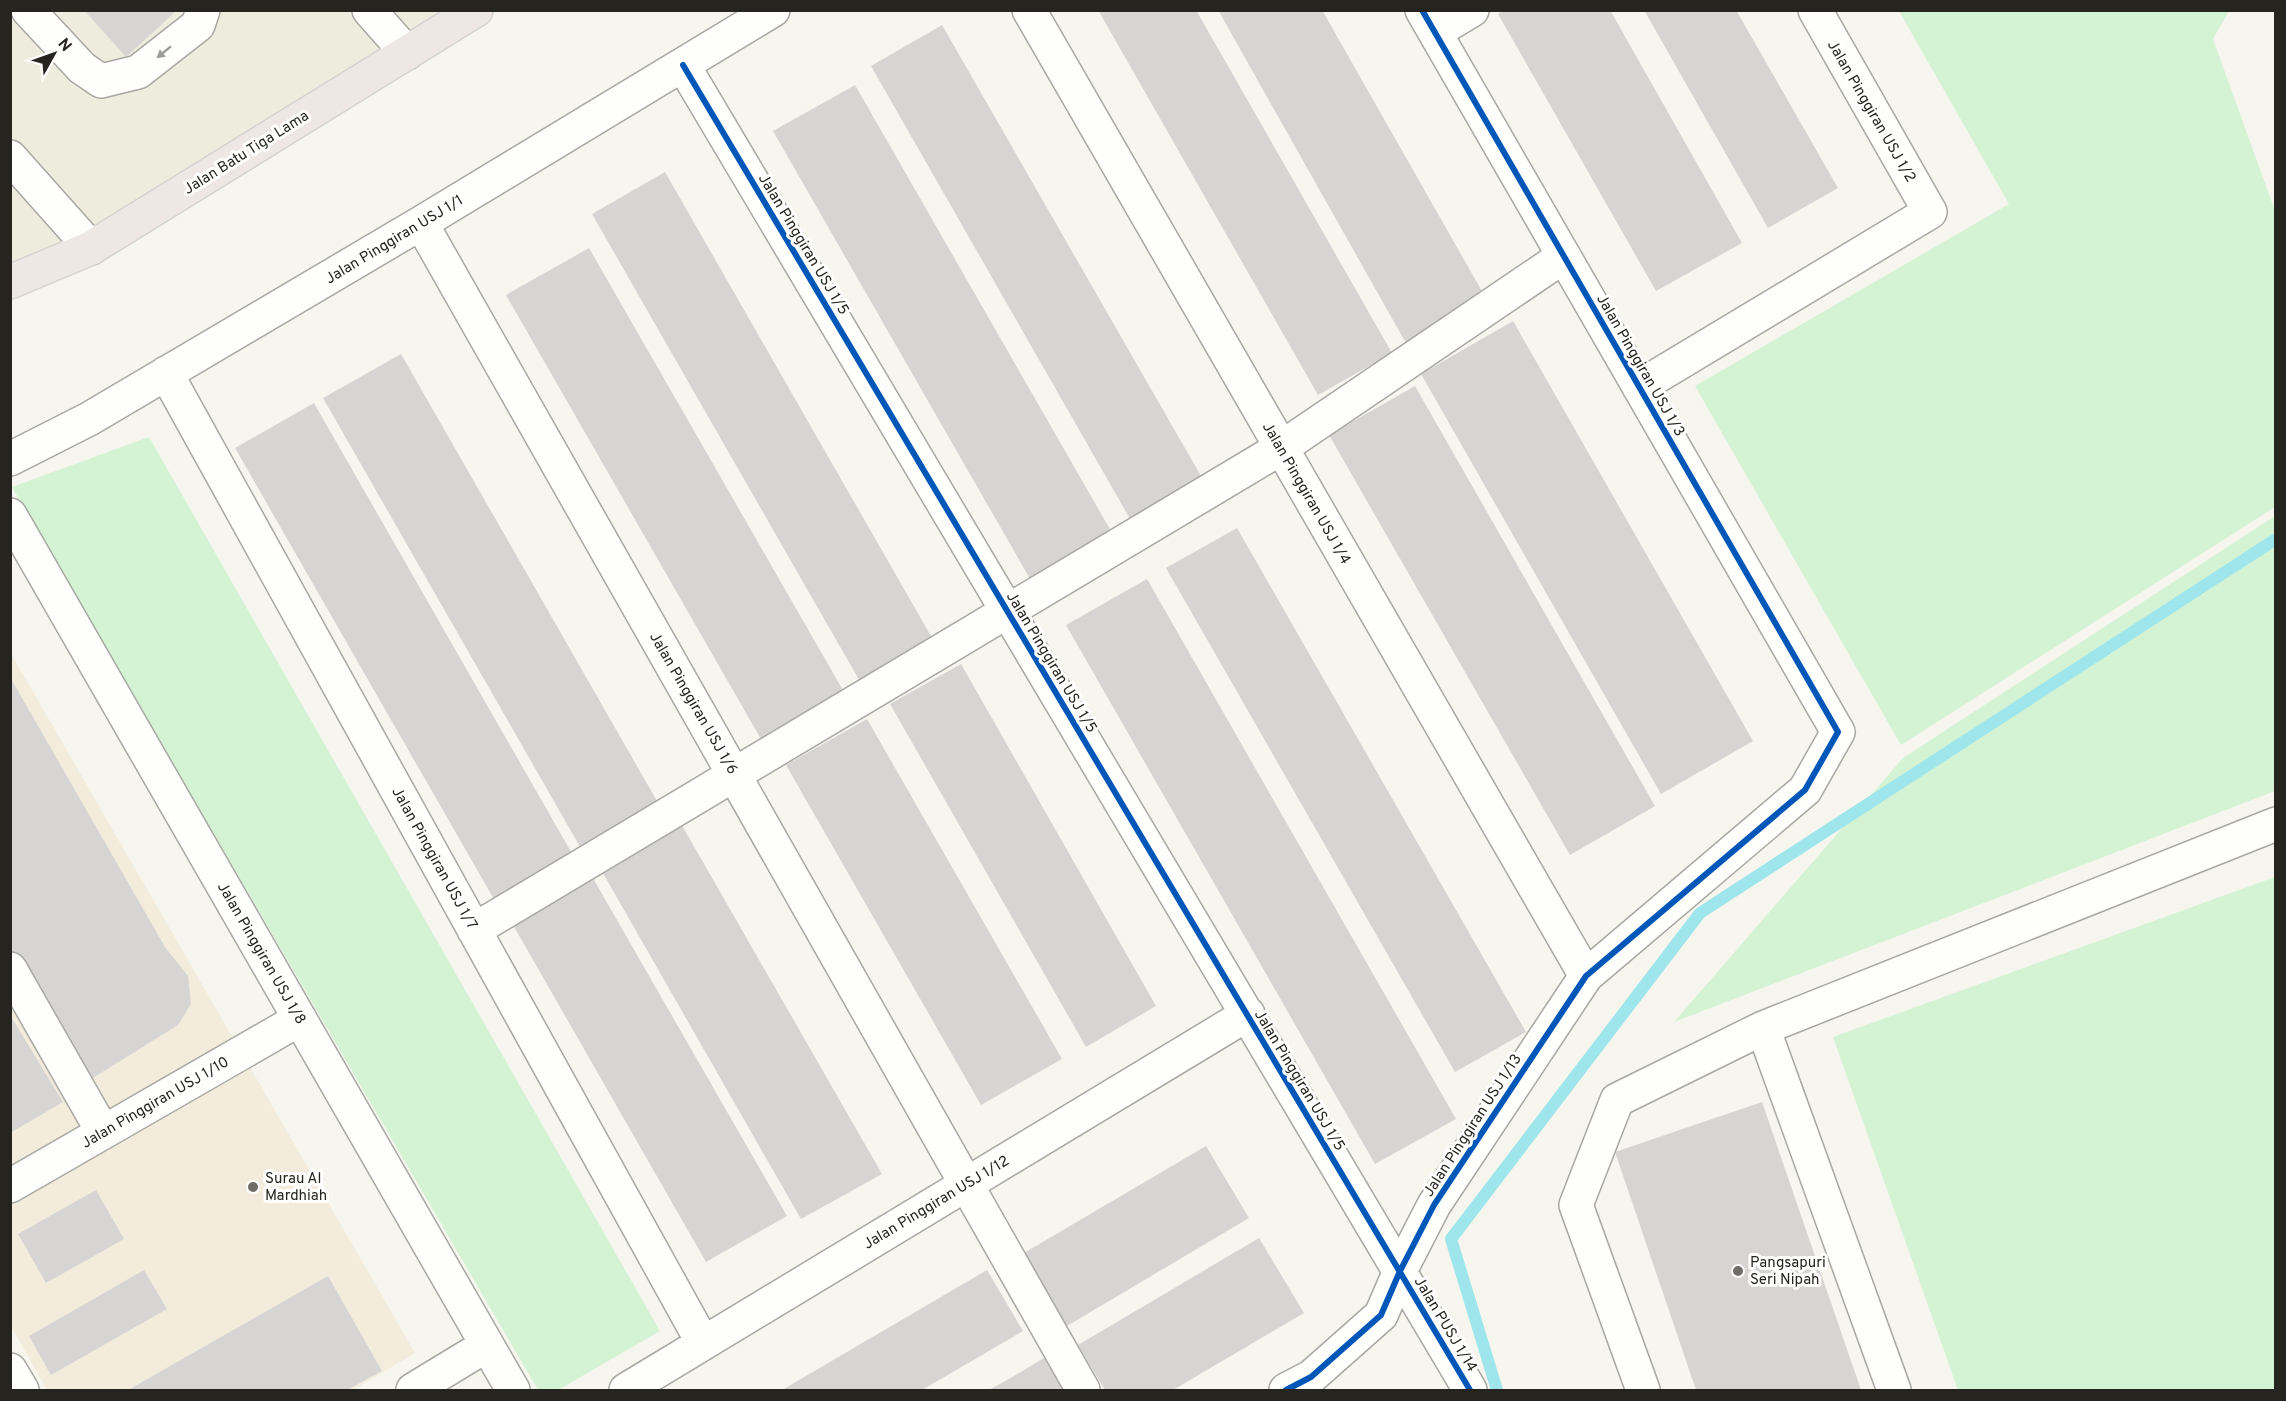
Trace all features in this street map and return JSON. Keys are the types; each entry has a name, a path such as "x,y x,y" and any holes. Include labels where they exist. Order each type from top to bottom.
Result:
{"main road":[{"name":"Jalan Batu Tiga Lama","path":"10,282 91,248 476,10"}],"street":[{"path":"28,10 82,68 101,81 138,72 198,25 204,10"},
{"path":"369,10 407,53"},
{"name":"Jalan Pinggiran USJ 1/1","path":"10,459 89,419 166,374 773,10"},
{"name":"Jalan Pinggiran USJ 1/4","path":"1029,10 1586,975"},
{"path":"1428,21 1472,10"},
{"name":"Jalan Pinggiran USJ 1/2","path":"1639,387 1929,212 1815,10"},
{"name":"Jalan Pinggiran USJ 1/3","path":"1428,21 1838,732"},
{"name":"Jalan Pinggiran USJ 1/5","path":"683,65 1400,1271"},
{"path":"10,157 91,248"},
{"name":"Jalan Pinggiran USJ 1/6","path":"421,223 1083,1390"},
{"path":"474,930 1281,448 1564,256"},
{"name":"Jalan Pinggiran USJ 1/7","path":"166,374 704,1343"},
{"name":"Jalan Pinggiran USJ 1/8","path":"10,515 513,1390"},
{"name":"Jalan Pinggiran USJ 1/13","path":"1287,1390 1311,1377 1381,1315 1400,1271 1434,1205 1586,975 1805,790 1838,732"},
{"path":"1643,1390 1576,1205 1617,1100 1764,1028 2276,824"},
{"path":"10,969 103,1132"},
{"name":"Jalan Pinggiran USJ 1/12","path":"626,1390 1248,1014"},
{"name":"Jalan Pinggiran USJ 1/10","path":"10,1186 300,1019"},
{"path":"1764,1028 1894,1390"},
{"name":"Jalan PUSJ 1/14","path":"1400,1271 1470,1390"},
{"path":"413,1390 487,1345"},
{"path":"10,1370 22,1390"}],"shaded area":[{"path":"11,11 451,11 11,278"},
{"path":"10,652 415,1353 353,1390 47,1390 11,1326"}],"green space":[{"path":"1899,11 2229,11 2213,39 2275,211 2275,507 1901,745 1695,386 2009,204"},
{"path":"149,437 660,1331 558,1390 538,1390 12,487"},
{"path":"2275,516 2275,791 1674,1022 1903,758"},
{"path":"2275,877 2275,1390 1958,1390 1833,1037"}],"building":[{"path":"84,10 172,10 174,13 126,57"},
{"path":"1098,10 1196,10 1392,353 1318,395"},
{"path":"1218,10 1322,10 1487,300 1407,345"},
{"path":"1504,10 1610,10 1742,243 1656,291 1498,14"},
{"path":"1644,10 1736,10 1838,188 1768,228"},
{"path":"942,25 1209,490 1137,531 871,66"},
{"path":"855,85 1115,538 1033,584 773,131"},
{"path":"665,172 939,650 866,692 592,214"},
{"path":"589,248 848,699 765,746 506,295"},
{"path":"1513,321 1753,741 1661,794 1421,374"},
{"path":"401,354 661,808 583,852 323,398"},
{"path":"1415,386 1655,806 1570,855 1329,435"},
{"path":"314,403 574,857 495,901 235,448"},
{"path":"1237,528 1526,1032 1455,1072 1166,568"},
{"path":"1147,579 1456,1119 1375,1164 1066,625"},
{"path":"961,664 1156,1006 1086,1047 890,704"},
{"path":"10,677 165,947 188,976 191,1004 178,1025 88,1081 10,946"},
{"path":"867,719 1062,1059 981,1105 786,765"},
{"path":"680,822 882,1174 801,1219 600,868"},
{"path":"590,873 787,1216 706,1262 509,918"},
{"path":"10,1015 63,1102 10,1133"},
{"name":"Pangsapuri Seri Nipah","path":"1762,1102 1861,1390 1696,1390 1615,1152"},
{"path":"1206,1146 1249,1218 1067,1326 1024,1253"},
{"path":"96,1190 124,1239 46,1283 18,1234"},
{"path":"1259,1238 1304,1313 1173,1390 1105,1390 1078,1345"},
{"path":"144,1270 167,1309 51,1375 29,1336"},
{"path":"987,1270 1023,1331 922,1390 782,1390"},
{"path":"328,1276 382,1371 347,1390 128,1390"},
{"path":"1044,1358 1063,1390 989,1390 1014,1376"}],"waterway":[{"path":"1497,1390 1451,1239 1700,913 2276,539"}],"cycle path":[{"path":"1286,1390 1311,1377 1381,1315 1400,1271 1434,1205 1586,976 1805,790 1838,732 1422,10"},
{"path":"683,65 1470,1390"}],"place":[{"name":"Surau Al Mardhiah","path":"253,1187"},
{"name":"Pangsapuri Seri Nipah","path":"1738,1271"}]}
